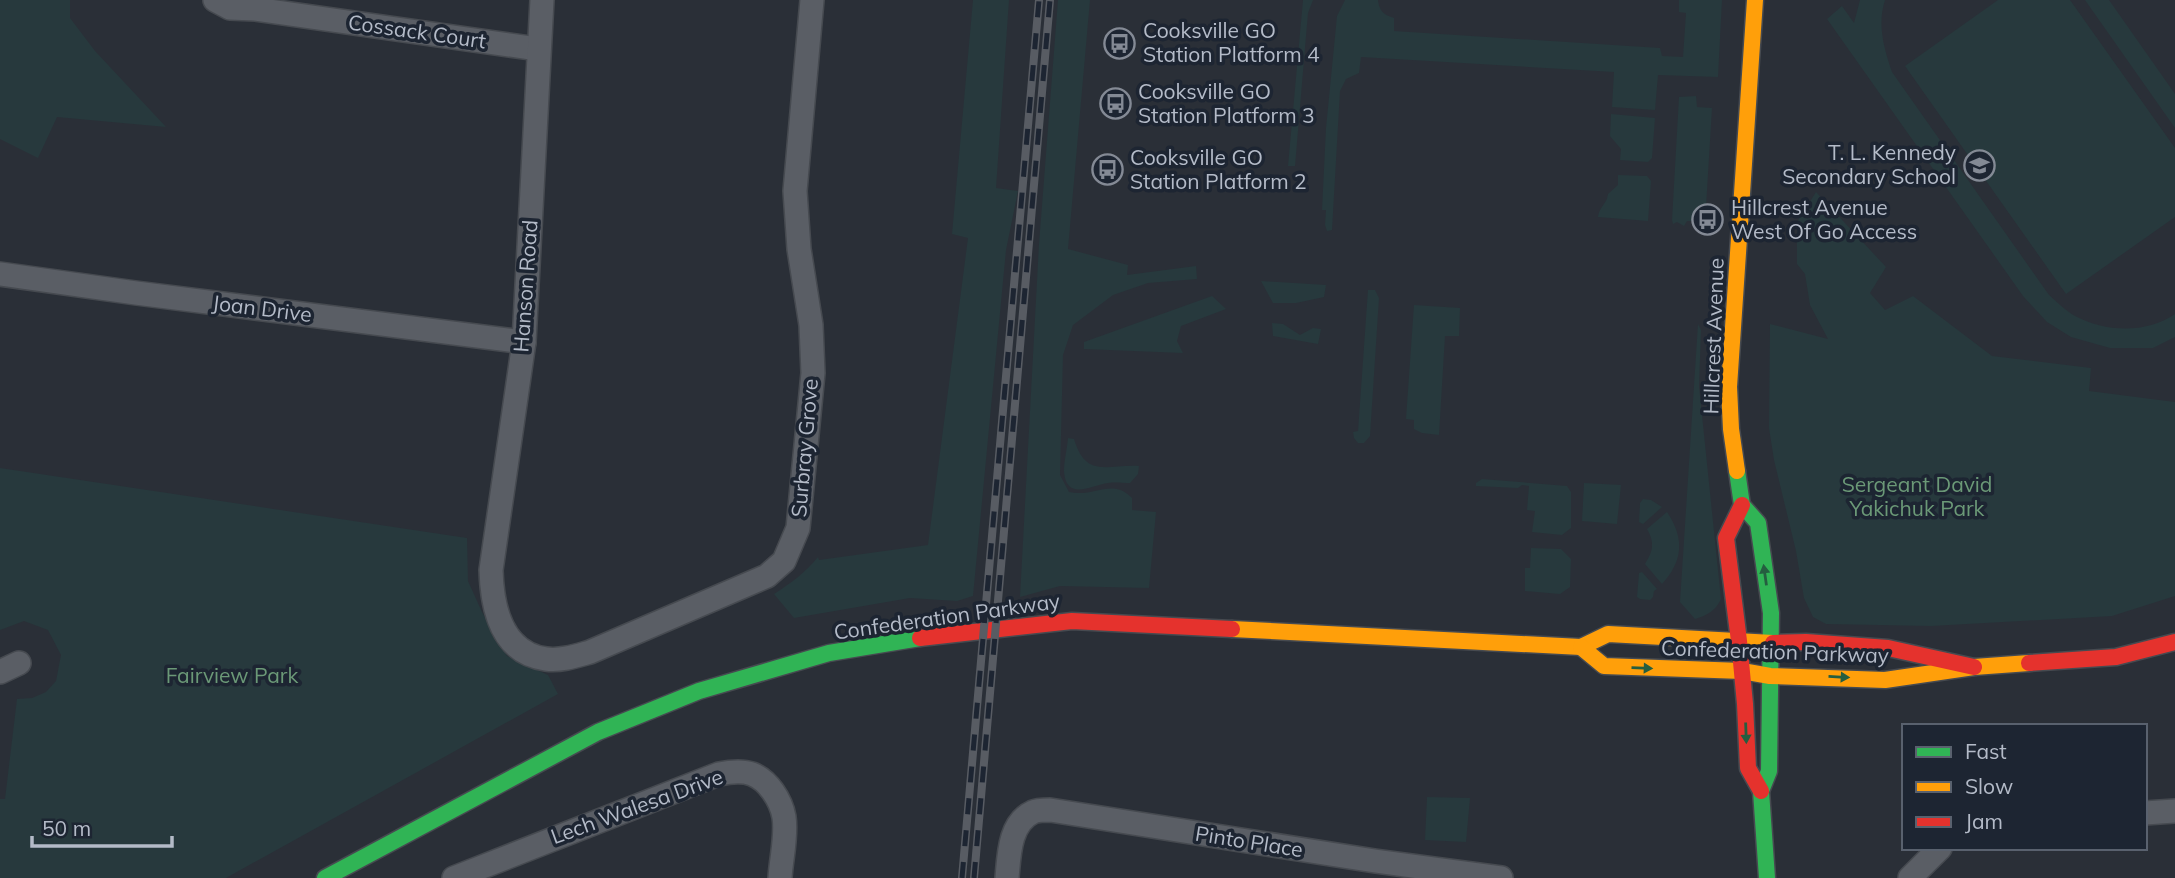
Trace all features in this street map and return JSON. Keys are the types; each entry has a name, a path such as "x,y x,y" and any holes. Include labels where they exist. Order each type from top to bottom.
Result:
{"street":[{"name":"Cossack Court","path":"215,0 230,8 255,9 538,49"},
{"name":"Hanson Road","path":"491,569 524,342 542,0"},
{"name":"Surbray Grove","path":"491,569 492,601 508,638 522,650 545,659 566,658 590,652 767,576 784,561 798,528 813,373 811,325 799,249 795,191 812,0"},
{"name":"Hillcrest Avenue","path":"1755,0 1729,387 1731,429 1742,505 1758,523 1770,613 1769,771 1761,791"},
{"name":"Joan Drive","path":"0,274 524,342"},
{"name":"Hillcrest Avenue","path":"1742,505 1726,537 1742,671 1748,768 1761,791 1767,878"},
{"name":"Confederation Parkway","path":"326,878 598,732 699,691 829,653 918,638 1072,621 1581,647 1608,634 1888,648 1974,667"},
{"name":"Confederation Parkway","path":"1581,647 1604,666 1885,680 1974,667 2116,657 2175,642"},
{"name":"Lech Walesa Drive","path":"454,878 719,774 736,771 752,774 766,783 777,798 784,816 779,878"},
{"name":"Pinto Place","path":"1007,878 1011,841 1020,822 1033,812 1050,810 1502,878"},
{"path":"2147,813 2175,811"},
{"path":"1909,878 1938,850"}],"green space":[{"path":"0,0 70,0 70,18 95,51 166,127 57,117 38,158 0,139"},
{"path":"973,0 1009,0 996,188 1018,191 1006,250 973,596 957,601 910,598 794,618 774,594 798,577 818,557 819,560 928,545 968,238 952,234"},
{"path":"1058,0 1090,0 1068,249 1128,265 1127,275 1196,266 1197,279 1148,283 1113,295 1073,325 1063,355 1060,475 1069,492 1087,493 1117,489 1132,498 1132,510 1156,512 1149,588 1060,586 1020,597 1039,244"},
{"path":"1303,0 1313,0 1308,13 1295,166 1288,166"},
{"path":"1345,0 1378,0 1383,12 1394,18 1394,31 1660,48 1662,56 1683,57 1686,13 1679,12 1679,0 1722,0 1718,77 1658,75 1655,110 1612,107 1614,72 1361,57 1359,73 1346,79 1340,91 1332,230 1327,231 1326,210 1322,210 1326,128 1337,16"},
{"path":"1860,0 1885,0 1882,27 1892,72 2049,295 2075,316 2112,328 2139,328 2175,314 2175,337 2153,348 2110,348 2071,337 2047,322 2023,296 1827,19 1842,6 1854,23"},
{"path":"1998,0 2070,0 2175,148 2175,217 2066,294 1905,66"},
{"path":"2085,0 2109,0 2175,94 2175,128"},
{"path":"1696,96 1697,107 1712,108 1706,207 1694,221 1687,221 1684,226 1677,222 1673,224 1672,220 1679,97"},
{"path":"1611,114 1655,118 1652,158 1648,162 1620,160 1621,149 1610,136"},
{"path":"1618,175 1647,176 1651,181 1648,221 1598,217 1608,194 1618,185"},
{"name":"Sergeant David Yakichuk Park","path":"1816,192 1886,267 1870,293 1885,310 1913,296 1992,356 2091,368 2089,391 2175,402 2175,596 2112,616 1931,626 1826,624 1813,617 1804,598 1769,428 1770,324 1828,339 1810,305 1805,274 1797,264 1797,222"},
{"path":"1261,281 1326,285 1324,297 1296,303 1273,303"},
{"path":"1368,290 1375,290 1379,298 1370,436 1364,443 1358,443 1353,432 1358,431"},
{"path":"1212,296 1226,309 1181,326 1177,341 1183,353 1084,349 1084,342"},
{"path":"1414,305 1460,308 1459,336 1445,336 1439,435 1422,433 1414,429 1414,420 1406,419"},
{"path":"1272,323 1283,324 1300,335 1313,328 1321,329 1318,344 1273,336"},
{"path":"1698,324 1701,330 1699,386 1721,599 1711,612 1695,619 1680,602"},
{"path":"1068,438 1074,439 1079,452 1091,465 1139,466 1138,474 1130,483 1102,484 1081,489 1069,486 1064,471"},
{"name":"Fairview Park","path":"0,468 467,538 468,581 507,656 548,675 558,694 226,878 0,878 0,799 5,799 17,699 32,698 46,692 56,681 61,655 48,630 24,621 0,630"},
{"path":"1482,479 1567,486 1571,492 1571,528 1562,535 1532,532 1535,511 1527,510 1529,486 1476,486"},
{"path":"1584,483 1621,485 1617,524 1582,521"},
{"path":"1643,499 1651,500 1662,507 1643,524 1639,522 1640,503"},
{"path":"1667,512 1677,531 1679,550 1674,567 1662,584 1645,564 1652,547 1647,529"},
{"path":"1531,548 1561,549 1571,559 1570,587 1560,594 1525,591 1525,568 1530,568"},
{"path":"1642,572 1657,589 1650,600 1637,597 1639,573"},
{"path":"1427,797 1470,798 1466,842 1425,840"}],"railway":[{"path":"962,878 1039,0"},
{"path":"974,878 1050,0"}],"traffic: fast":[{"path":"1737,471 1742,505 1758,523 1771,613 1769,771 1761,791 1767,878"},
{"path":"325,878 598,732 699,691 829,653 920,638"}],"traffic: slow":[{"path":"1737,471 1729,387 1755,0"},
{"path":"1232,629 1581,647 1608,634 1773,643"},
{"path":"1581,647 1604,666 1742,671 1770,676 1885,680 1974,667 2029,663"}],"traffic: jam":[{"path":"1742,505 1726,538 1739,641 1748,768 1761,791"},
{"path":"920,638 1072,621 1232,629"},
{"path":"1773,643 1806,642 1888,648 1974,667"},
{"path":"2029,663 2116,657 2175,642"}],"place":[{"name":"Cooksville GO Station Platform 4","path":"1120,43"},
{"name":"Cooksville GO Station Platform 3","path":"1115,104"},
{"name":"T. L. Kennedy Secondary School","path":"1979,165"},
{"name":"Cooksville GO Station Platform 2","path":"1107,170"},
{"name":"Hillcrest Avenue West Of Go Access","path":"1708,220"}]}
